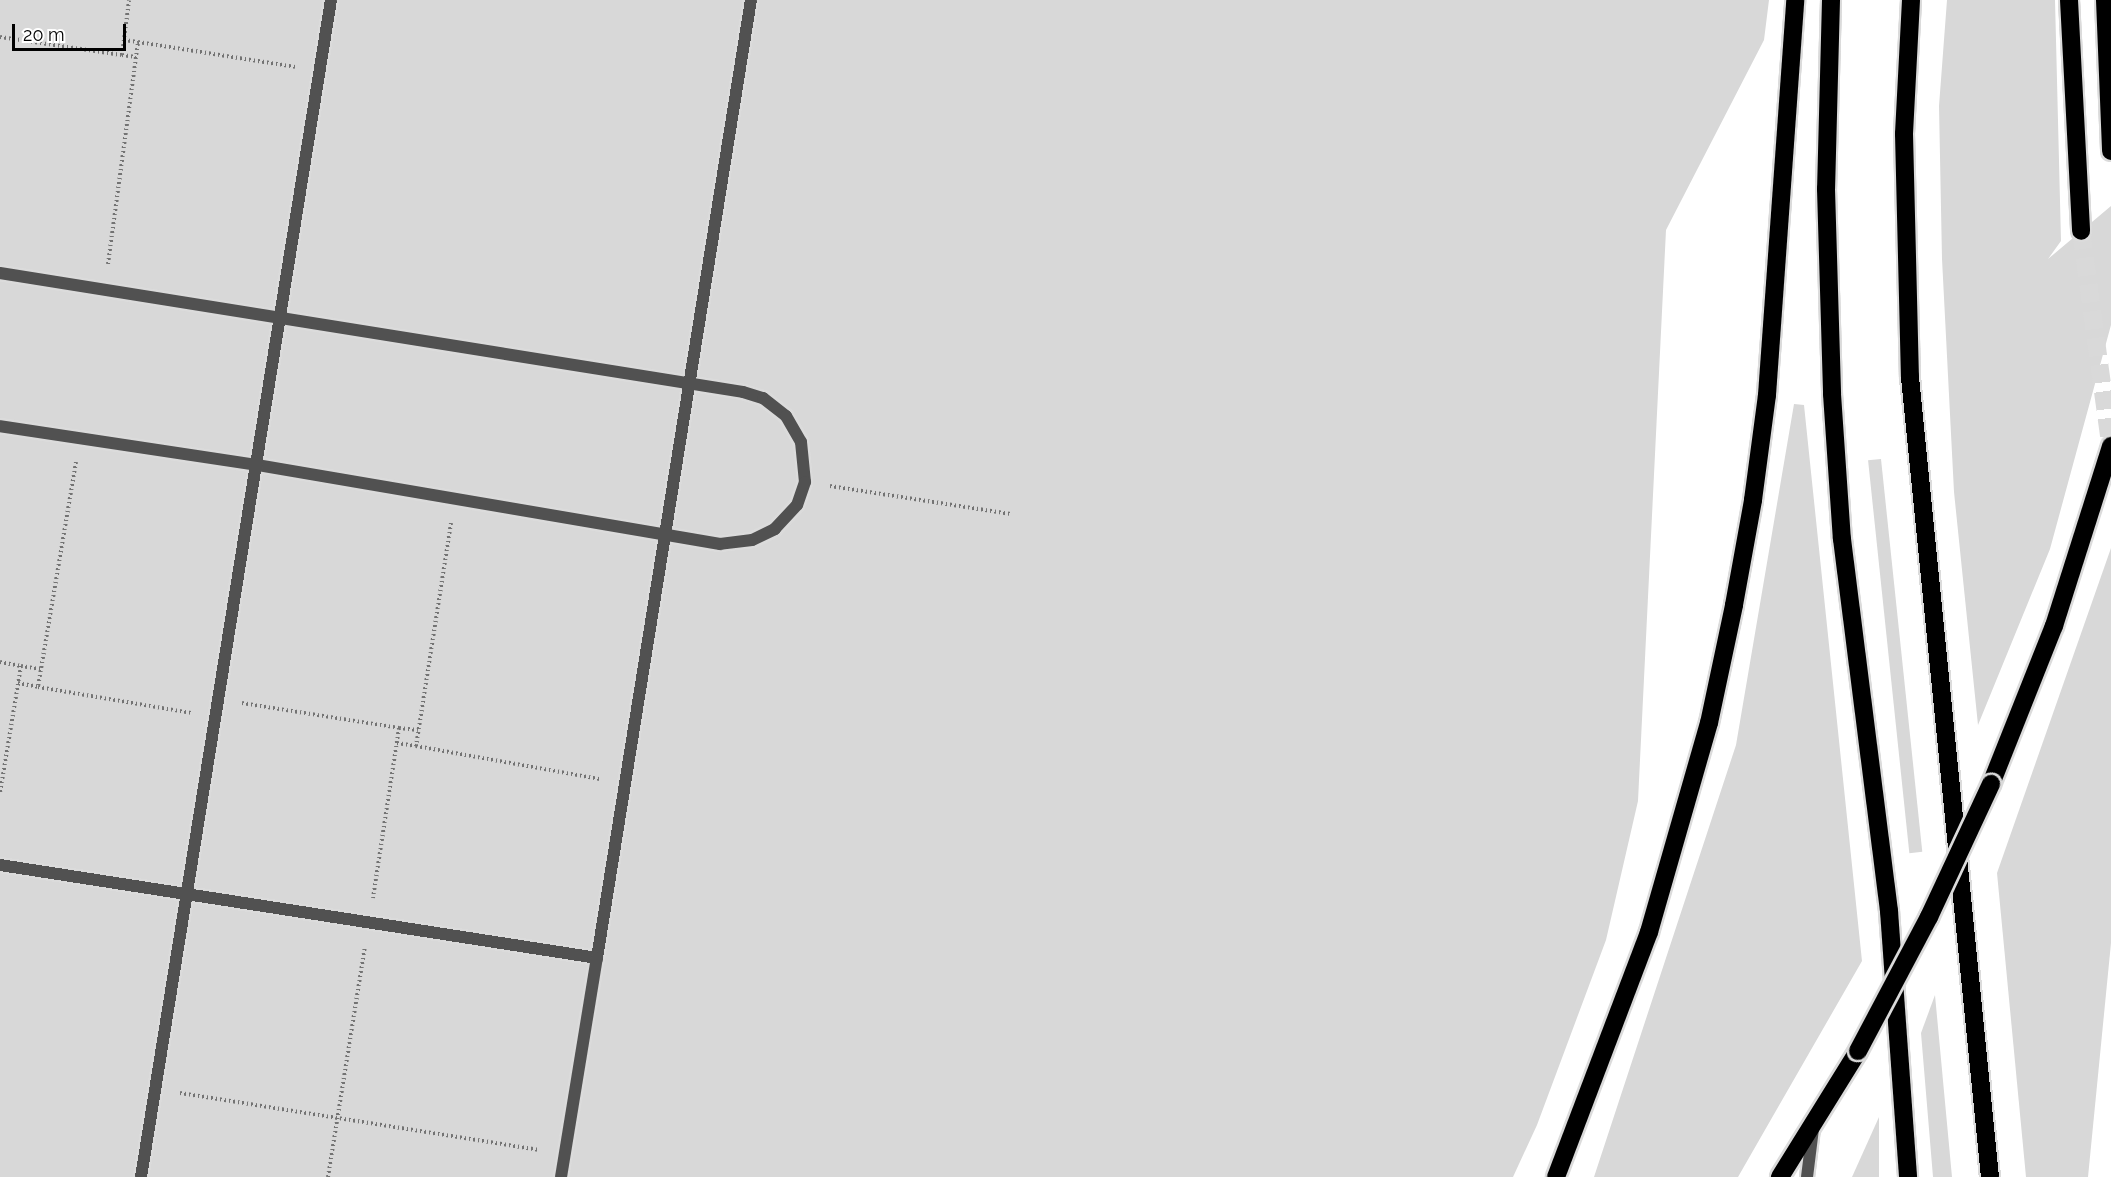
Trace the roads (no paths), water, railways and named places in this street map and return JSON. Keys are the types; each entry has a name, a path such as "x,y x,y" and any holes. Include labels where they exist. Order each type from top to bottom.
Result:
{"highway":[{"path":"1556,1177 1649,932 1709,723 1734,606 1753,500 1767,395 1795,0"},
{"path":"1831,0 1826,189 1832,394 1842,539 1889,911 1908,1177"},
{"path":"1911,0 1904,134 1910,377 1990,1177"},
{"path":"2069,0 2080,231"},
{"path":"2105,0 2111,151"},
{"path":"1780,1177 1858,1051 1929,917 1991,784 2054,626 2111,446"}],"lane":[{"path":"141,1177 281,320 330,0"},
{"path":"561,1177 751,0"},
{"path":"0,273 689,384 763,398 786,416 801,442 805,482 788,518 752,540 720,544 257,465 0,426"},
{"path":"0,866 188,897 597,958"},
{"path":"1807,1177 1814,1122"}],"tunnel":[{"path":"2081,231 2111,451"}]}
